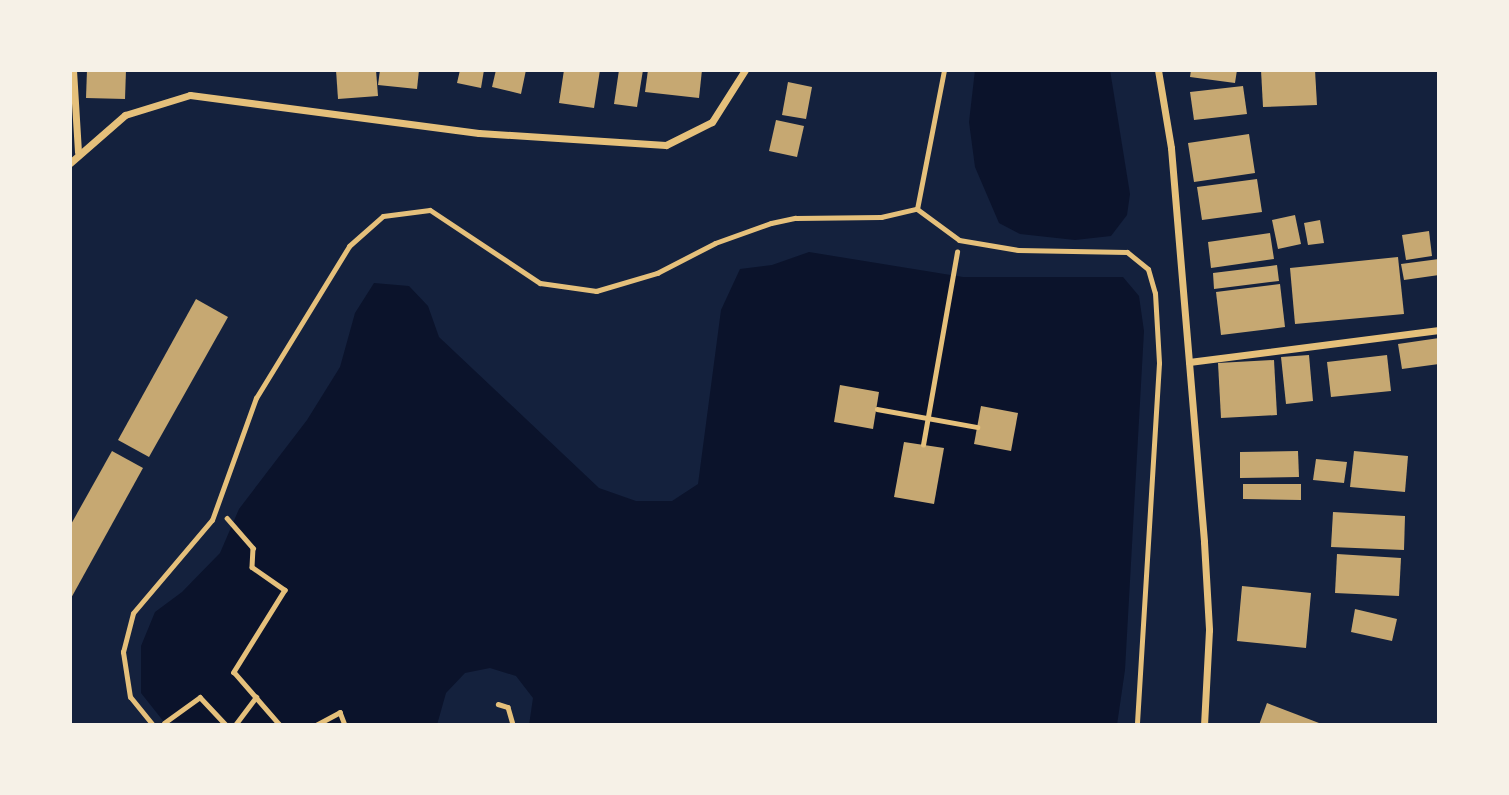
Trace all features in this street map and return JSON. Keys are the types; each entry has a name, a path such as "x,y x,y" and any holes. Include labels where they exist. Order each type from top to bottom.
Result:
{"street":[{"path":"73,70 78,152"},
{"path":"70,163 78,152 125,115 190,95 479,133 666,145 712,122 744,70"},
{"path":"1158,70 1171,148 1209,630 1204,725"},
{"path":"1189,362 1439,330"}],"lane":[{"path":"917,209 944,70"},
{"path":"153,725 130,697 123,652 133,614 193,547 217,506 256,398 301,320 349,246 383,216 430,210 540,283 596,291 657,273 715,243 771,223 795,218 881,217 917,209 959,240 1018,250 1128,252 1148,269 1155,293 1159,363 1137,725"}],"path":[{"path":"923,445 959,240"},
{"path":"877,409 977,427"},
{"path":"217,506 253,548 252,567 285,590 234,672 280,725"},
{"path":"162,725 200,696 226,725"},
{"path":"235,725 256,697"},
{"path":"498,704 508,707 513,725"},
{"path":"316,725 340,712 345,725"}],"water":[{"path":"975,70 1110,70 1130,194 1127,215 1111,236 1075,240 1020,234 999,223 975,167 969,122"},
{"path":"809,252 963,277 1123,277 1139,296 1144,331 1125,670 1117,725 529,725 533,698 516,676 490,668 465,673 446,693 437,725 164,722 141,693 141,646 155,612 182,592 220,553 239,509 307,420 340,367 355,313 374,283 409,286 428,306 439,337 599,488 636,501 672,501 698,484 721,310 740,269 772,265"}],"building":[{"path":"87,70 126,70 125,99 86,98"},
{"path":"336,70 376,70 378,96 338,99"},
{"path":"380,70 419,70 417,89 378,85"},
{"path":"460,70 484,70 481,88 457,83"},
{"path":"496,70 526,70 521,94 492,87"},
{"path":"564,70 600,70 594,108 559,103"},
{"path":"619,70 643,70 637,107 614,104"},
{"path":"648,70 702,70 699,98 645,92"},
{"path":"1191,70 1237,70 1235,83 1190,77"},
{"path":"1261,70 1315,70 1317,105 1263,107"},
{"path":"788,82 812,87 806,119 782,115"},
{"path":"1243,86 1247,114 1194,120 1190,92"},
{"path":"776,120 804,126 797,157 769,151"},
{"path":"1249,134 1255,173 1194,182 1188,143"},
{"path":"1257,179 1262,212 1202,220 1197,187"},
{"path":"1295,215 1301,244 1278,249 1272,220"},
{"path":"1320,220 1324,243 1308,245 1304,223"},
{"path":"1429,231 1432,256 1406,260 1402,235"},
{"path":"1270,233 1274,259 1211,268 1208,242"},
{"path":"1398,257 1404,314 1295,324 1290,268"},
{"path":"1439,259 1439,275 1404,280 1401,264"},
{"path":"1277,265 1279,281 1214,289 1213,273"},
{"path":"1280,284 1285,327 1221,335 1216,292"},
{"path":"196,299 228,317 149,457 118,440"},
{"path":"1439,338 1439,364 1402,369 1398,344"},
{"path":"1309,355 1313,401 1286,404 1281,357"},
{"path":"1387,355 1391,391 1331,397 1327,362"},
{"path":"1274,360 1277,415 1221,418 1218,363"},
{"path":"840,385 879,392 873,429 834,422"},
{"path":"981,406 1018,413 1011,451 974,444"},
{"path":"904,442 944,448 934,504 894,497"},
{"path":"112,451 143,468 70,600 70,526"},
{"path":"1298,451 1299,477 1240,478 1240,452"},
{"path":"1354,451 1408,456 1405,492 1350,487"},
{"path":"1316,459 1347,462 1344,483 1313,480"},
{"path":"1243,484 1301,484 1301,500 1243,499"},
{"path":"1333,512 1405,516 1404,550 1331,547"},
{"path":"1337,554 1401,558 1399,596 1335,593"},
{"path":"1242,586 1311,593 1306,648 1237,641"},
{"path":"1355,609 1397,619 1392,641 1351,632"},
{"path":"1267,703 1319,723 1259,725"}]}
